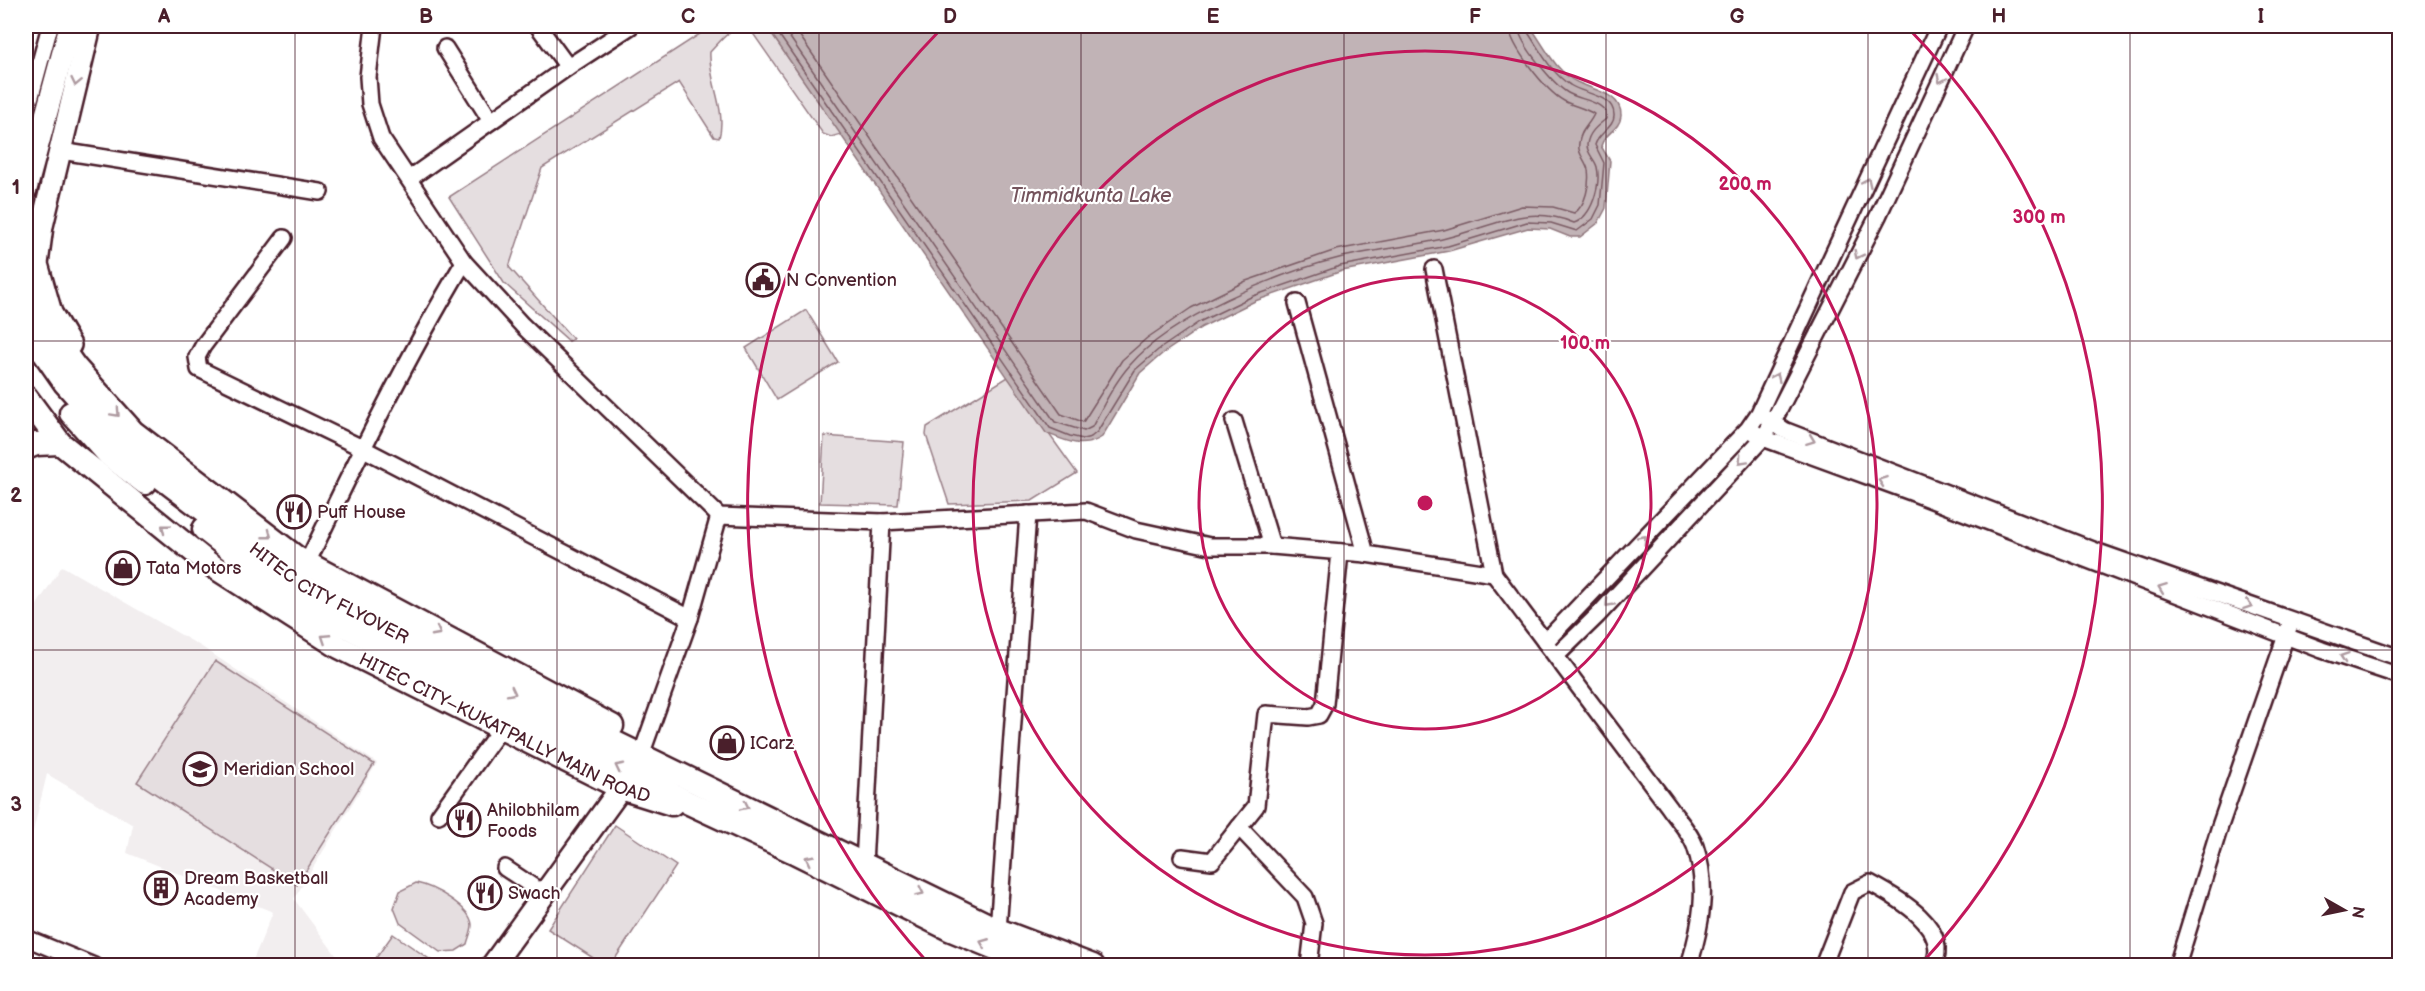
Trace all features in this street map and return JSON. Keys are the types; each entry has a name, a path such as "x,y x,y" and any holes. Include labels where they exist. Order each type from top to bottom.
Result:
{"main road":[{"path":"26,189 70,26"},
{"path":"89,384 86,371 51,313 37,264 42,226 90,26"},
{"path":"26,303 89,384 133,432 288,551 307,563 569,701 645,744 676,764 693,780 998,930 1093,966"},
{"name":"HITEC CITY FLYOVER","path":"26,327 65,383 98,420 142,463 304,586 456,674 689,803"},
{"name":"HITEC CITY FLYOVER","path":"26,351 61,402 109,455 287,594 456,674 693,780"},
{"name":"HITEC CITY–KUKATPALLY MAIN ROAD","path":"26,397 60,443 208,563 339,647 621,788 665,803 678,805 689,803 792,850 949,929 1039,966"},
{"path":"26,448 36,444 60,443"},
{"path":"492,966 621,788"}],"street":[{"path":"26,114 51,26"},
{"path":"374,26 368,77 370,104 381,138 464,262 522,325 719,516 882,522 1086,511 1136,530 1210,546 1272,546 1366,554 1494,574"},
{"path":"538,26 568,66"},
{"path":"409,179 568,66 631,26"},
{"path":"1545,642 1748,429 1760,412 1939,26"},
{"path":"1556,656 1598,615 1763,438 1878,216 1966,26"},
{"path":"445,48 491,121"},
{"path":"61,151 320,192"},
{"path":"284,238 203,346 197,357 199,369 362,448 690,618"},
{"path":"307,563 362,448 421,334 464,262"},
{"path":"1434,269 1494,574 1669,807 1694,845 1704,887 1700,929 1689,966"},
{"path":"1297,303 1366,554"},
{"path":"1760,412 1784,430 2100,553 2400,658"},
{"path":"1234,421 1272,546"},
{"path":"1748,429 1763,438 1922,496 2286,636 2400,676"},
{"path":"998,930 1028,514"},
{"path":"645,744 690,618 719,516"},
{"path":"864,865 882,522"},
{"path":"1182,857 1212,861 1256,806 1266,714 1315,717 1319,715 1325,704 1340,552"},
{"path":"2177,966 2220,826 2292,620"},
{"path":"439,815 501,728"},
{"path":"1239,827 1305,897 1314,923 1309,966"},
{"path":"505,868 544,894"},
{"path":"1823,966 1852,892 1870,883 1895,896 1929,925 1938,940 1934,966"},
{"path":"26,938 94,966"}],"shaded area":[{"path":"712,26 766,26 841,134 831,137 823,134 750,29 744,27 733,30 710,52 710,63 721,116 719,138 714,137 679,82 542,168 509,267 573,339 569,341 504,283 449,197"},
{"path":"806,310 838,362 777,400 746,348"},
{"path":"1008,377 1077,473 1032,501 949,504 926,435 927,427"},
{"path":"824,436 904,442 898,505 820,503"},
{"name":"Meridian School","path":"62,566 202,647 377,763 294,899 336,955 349,965 251,965 273,912 127,853 133,825 47,774 28,852 26,851 26,622"},
{"path":"215,661 374,764 297,885 137,782"},
{"path":"615,825 676,866 611,965 604,965 548,929"},
{"path":"416,883 432,888 450,898 465,911 472,925 467,944 456,951 440,952 400,923 394,908 400,891"},
{"path":"393,934 438,965 371,965"}],"water":[{"name":"Timmidkunta Lake","path":"766,26 1530,26 1562,71 1577,82 1611,97 1617,102 1621,116 1618,125 1605,138 1601,146 1610,161 1606,208 1598,223 1580,237 1570,237 1550,229 1528,228 1449,251 1342,271 1255,301 1202,327 1162,354 1140,373 1102,437 1081,444 1046,433"}],"place":[{"name":"N Convention","path":"763,280"},
{"name":"Puff House","path":"294,512"},
{"name":"Tata Motors","path":"123,568"},
{"name":"ICarz","path":"727,743"},
{"name":"Meridian School","path":"200,769"},
{"name":"Ahilobhilam Foods","path":"464,820"},
{"name":"Dream Basketball Academy","path":"161,888"},
{"name":"Swach","path":"485,893"}]}
